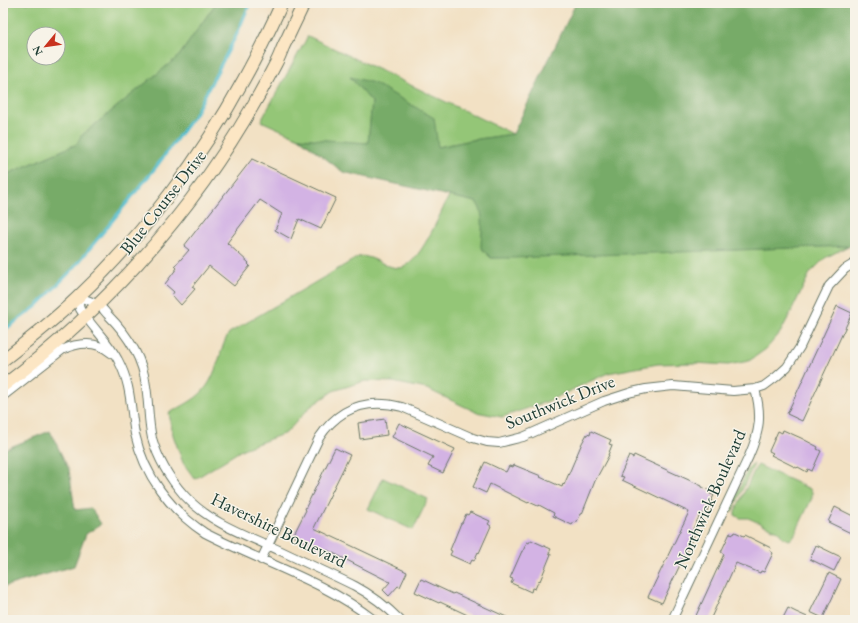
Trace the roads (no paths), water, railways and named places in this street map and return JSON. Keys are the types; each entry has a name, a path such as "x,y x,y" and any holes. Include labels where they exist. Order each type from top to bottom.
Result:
{"main road":[{"name":"Blue Course Drive","path":"3,360 40,331 78,297 119,255 142,228 198,155 244,79 282,3"},
{"name":"Blue Course Drive","path":"3,386 40,357 86,317 158,241 202,185 250,111 277,62 304,3"}],"street":[{"name":"Southwick Drive","path":"262,560 319,438 325,428 335,418 347,411 359,406 375,403 390,404 402,407 477,440 499,443 523,437 604,401 646,389 673,386 733,391 755,389 764,386 787,367 800,347 829,286 841,273 855,264"},
{"name":"Havershire Boulevard","path":"374,620 346,600 205,533 184,517 165,497 149,472 139,447 135,433 130,390 126,376 118,359 80,309 78,297 98,305 126,336 140,363 146,386 149,424 153,439 166,471 175,485 186,497 206,514 231,528 370,594 400,620"},
{"name":"Havershire Boulevard","path":"3,396 62,350 73,345 87,343 98,345 118,359"},
{"name":"Northwick Boulevard","path":"672,620 750,456 756,438 760,418 760,408 755,389"}],"waterway":[{"path":"3,331 37,306 74,268 156,167 195,114 237,34 250,3"}]}
